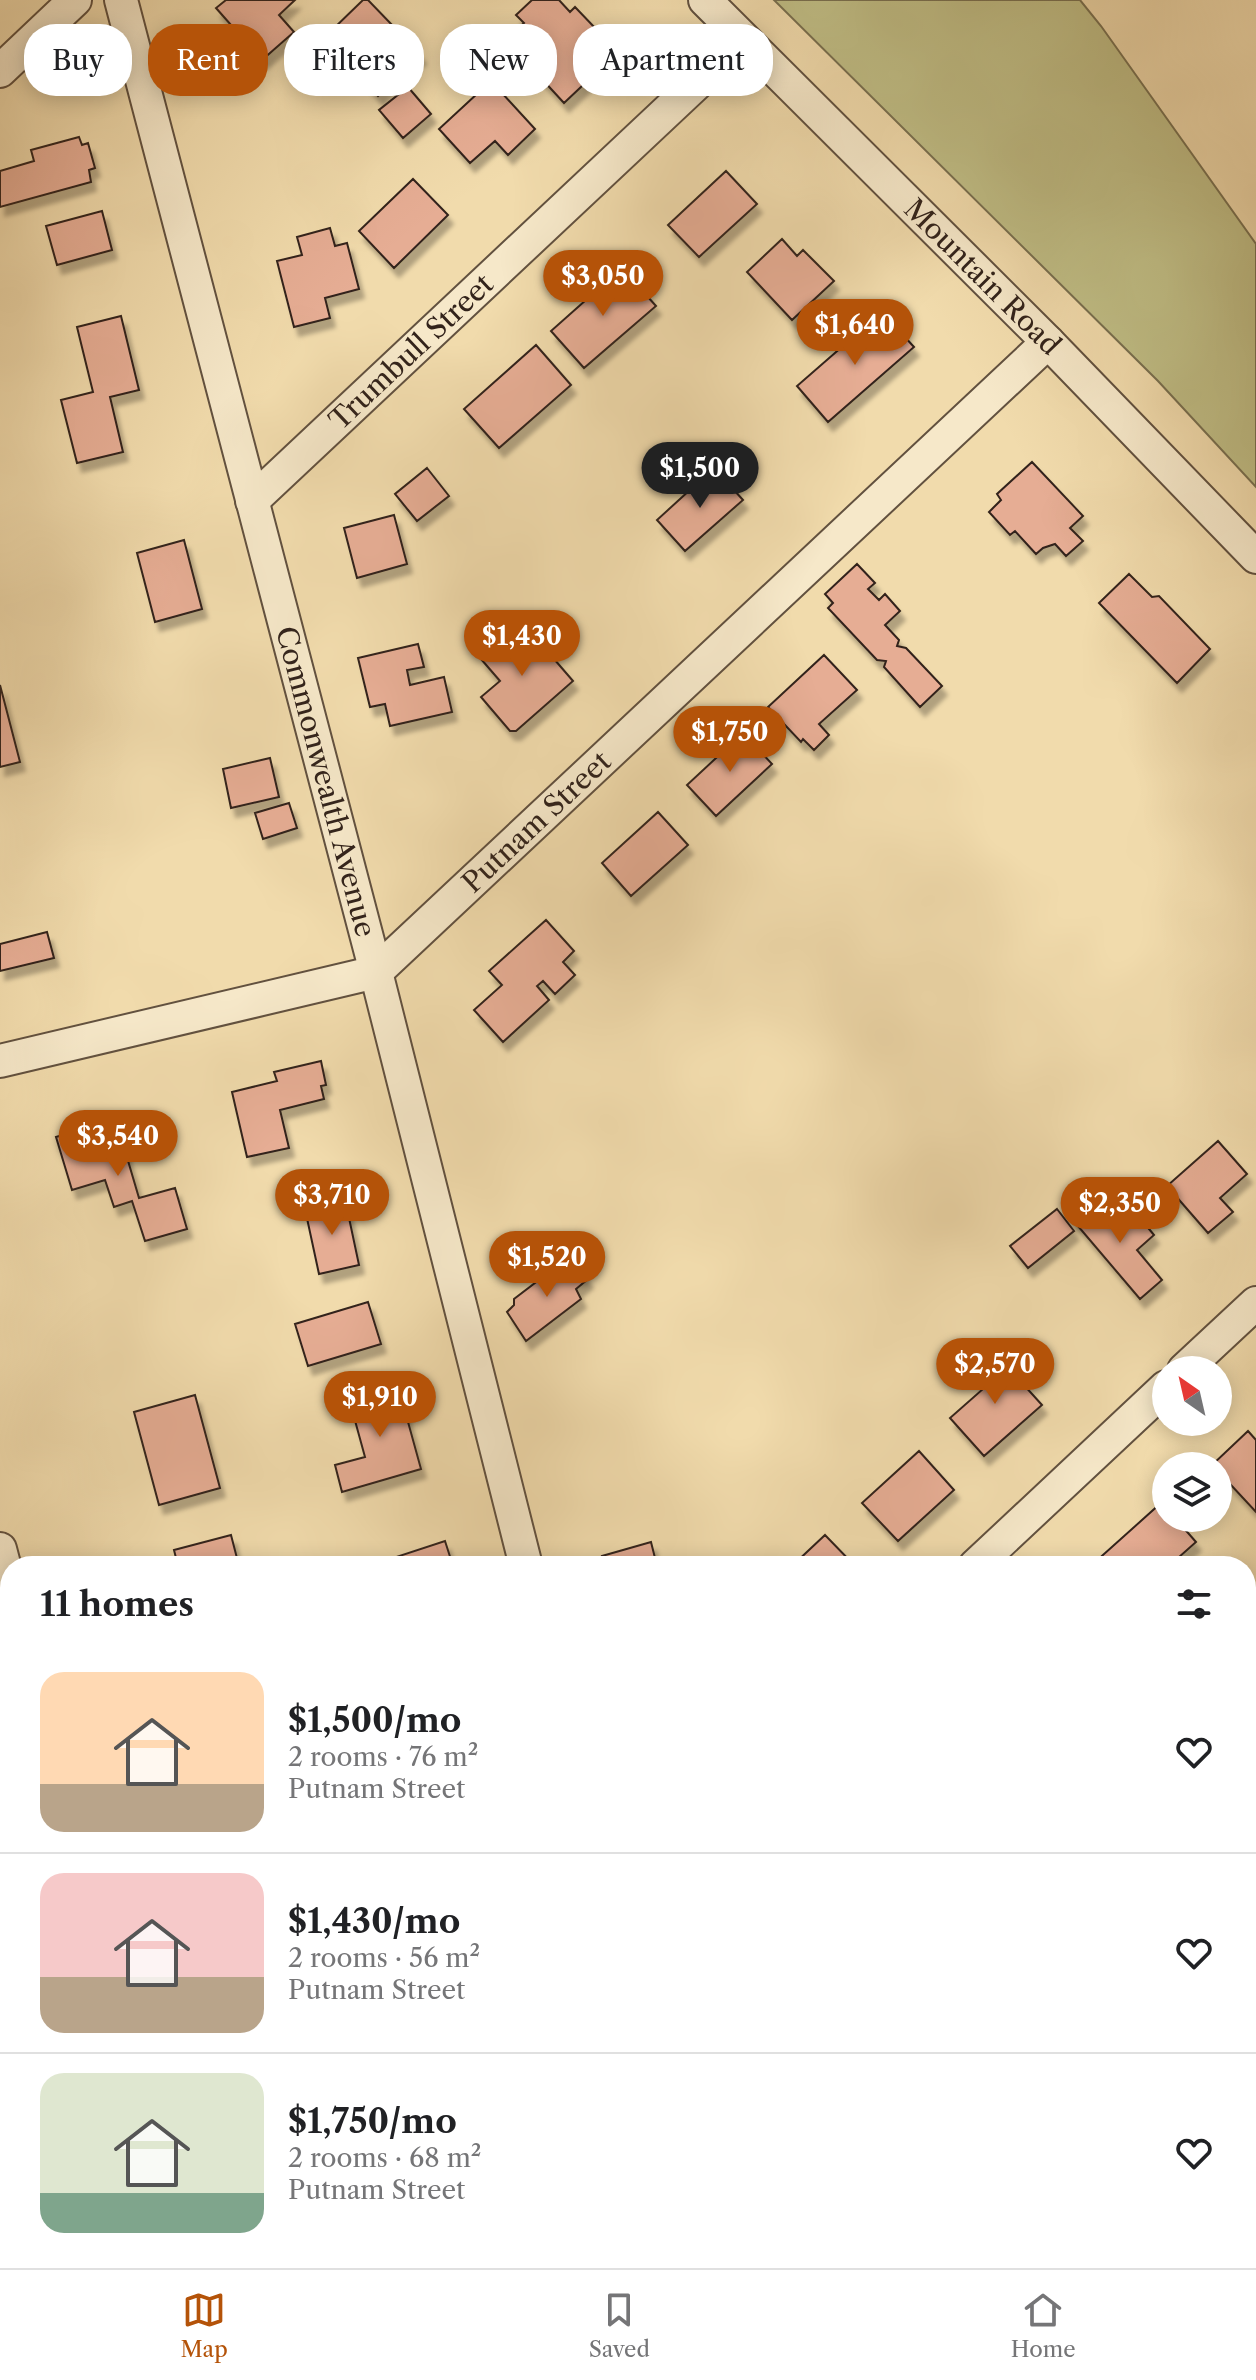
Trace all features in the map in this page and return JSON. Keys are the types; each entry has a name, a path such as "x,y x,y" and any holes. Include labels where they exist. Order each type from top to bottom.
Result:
{"street":[{"path":"0,71 75,0"},
{"name":"Commonwealth Avenue","path":"121,0 376,972 523,1556"},
{"name":"Mountain Road","path":"705,0 728,24"},
{"name":"Mountain Road","path":"773,70 1048,342 1256,557"},
{"name":"Trumbull Street","path":"252,501 683,96"},
{"name":"Putnam Street","path":"0,1061 376,972 1048,342"},
{"path":"1199,1356 1256,1303"},
{"path":"986,1556 1152,1400"}],"shaded area":[{"path":"774,0 1080,0 1256,244 1256,487 1158,381"}],"building":[{"path":"226,0 295,0 279,15 287,24 284,24 284,41 268,55 268,24 230,24 216,8"},
{"path":"363,0 368,0 391,24 338,24"},
{"path":"532,0 559,0 570,12 575,7 591,24 573,24 573,94 564,103 557,95 557,24 523,24 516,15"},
{"path":"397,96 416,96 431,114 403,138 379,110"},
{"path":"475,96 505,96 535,129 508,155 495,141 470,163 439,129"},
{"path":"79,137 82,145 88,143 95,168 89,170 91,182 0,207 0,171 34,161 31,150"},
{"path":"726,171 757,204 699,257 668,225"},
{"path":"413,179 448,215 394,268 359,231"},
{"path":"102,211 112,250 57,265 46,226"},
{"path":"330,228 335,246 347,243 359,289 325,298 330,318 294,327 277,261 302,255 297,237"},
{"path":"782,239 797,256 803,250 834,281 792,320 747,272"},
{"path":"622,268 656,306 584,368 551,331"},
{"path":"882,312 914,347 828,422 797,386"},
{"path":"121,316 139,390 110,397 123,452 77,463 61,400 93,392 77,327"},
{"path":"536,345 571,385 499,448 464,409"},
{"path":"1032,462 1083,516 1070,528 1083,541 1066,556 1055,544 1036,554 1015,531 1010,535 989,512 1001,500 997,494"},
{"path":"427,468 449,496 417,521 395,494"},
{"path":"714,468 743,500 685,551 657,520"},
{"path":"394,515 407,564 357,578 344,528"},
{"path":"184,540 202,609 155,622 137,553"},
{"path":"857,564 875,583 868,589 879,600 885,594 900,611 885,625 899,640 897,646 906,648 942,686 920,707 884,667 886,661 877,660 828,608 833,603 825,594"},
{"path":"1129,574 1152,597 1159,596 1210,649 1177,683 1099,603"},
{"path":"523,623 573,681 516,731 510,731 481,697 500,681 481,659"},
{"path":"418,644 424,667 407,670 410,685 444,677 452,712 390,726 385,704 370,707 358,658"},
{"path":"824,655 857,690 819,724 829,735 814,750 803,739 801,742 768,707"},
{"path":"0,685 20,762 0,767"},
{"path":"743,733 772,764 716,816 687,785"},
{"path":"270,758 279,797 231,808 223,769"},
{"path":"289,803 297,828 263,839 255,813"},
{"path":"658,812 688,845 631,896 602,863"},
{"path":"546,920 574,951 563,962 575,975 555,994 543,981 537,986 549,1000 503,1042 474,1010 502,985 489,971"},
{"path":"47,932 54,958 0,971 0,944"},
{"path":"321,1061 326,1085 321,1086 324,1099 280,1110 289,1148 247,1157 232,1092 277,1081 274,1072"},
{"path":"116,1120 139,1198 175,1188 187,1229 145,1241 132,1201 114,1207 105,1180 72,1190 56,1137"},
{"path":"1218,1141 1247,1174 1220,1198 1233,1212 1208,1233 1167,1186"},
{"path":"1097,1197 1120,1225 1135,1212 1154,1235 1137,1250 1162,1280 1140,1299 1072,1219"},
{"path":"345,1199 359,1265 319,1274 305,1209"},
{"path":"1057,1209 1074,1231 1028,1268 1010,1246"},
{"path":"574,1261 588,1279 576,1289 581,1299 526,1341 507,1312 514,1305 514,1299 556,1267"},
{"path":"368,1302 381,1344 308,1366 295,1324"},
{"path":"995,1353 1042,1405 984,1456 950,1418 983,1389 971,1374"},
{"path":"397,1382 421,1469 342,1492 335,1465 365,1457 348,1395"},
{"path":"195,1395 220,1488 159,1505 134,1412"},
{"path":"1248,1431 1256,1440 1256,1512 1232,1486 1232,1452 1226,1452"},
{"path":"919,1451 954,1490 898,1541 862,1503"},
{"path":"1152,1511 1152,1532 1187,1532 1196,1542 1180,1556 1102,1556"},
{"path":"231,1535 236,1556 176,1556 174,1550"},
{"path":"825,1535 845,1556 803,1556"},
{"path":"445,1541 450,1556 399,1556"},
{"path":"651,1542 654,1556 602,1556"}]}
